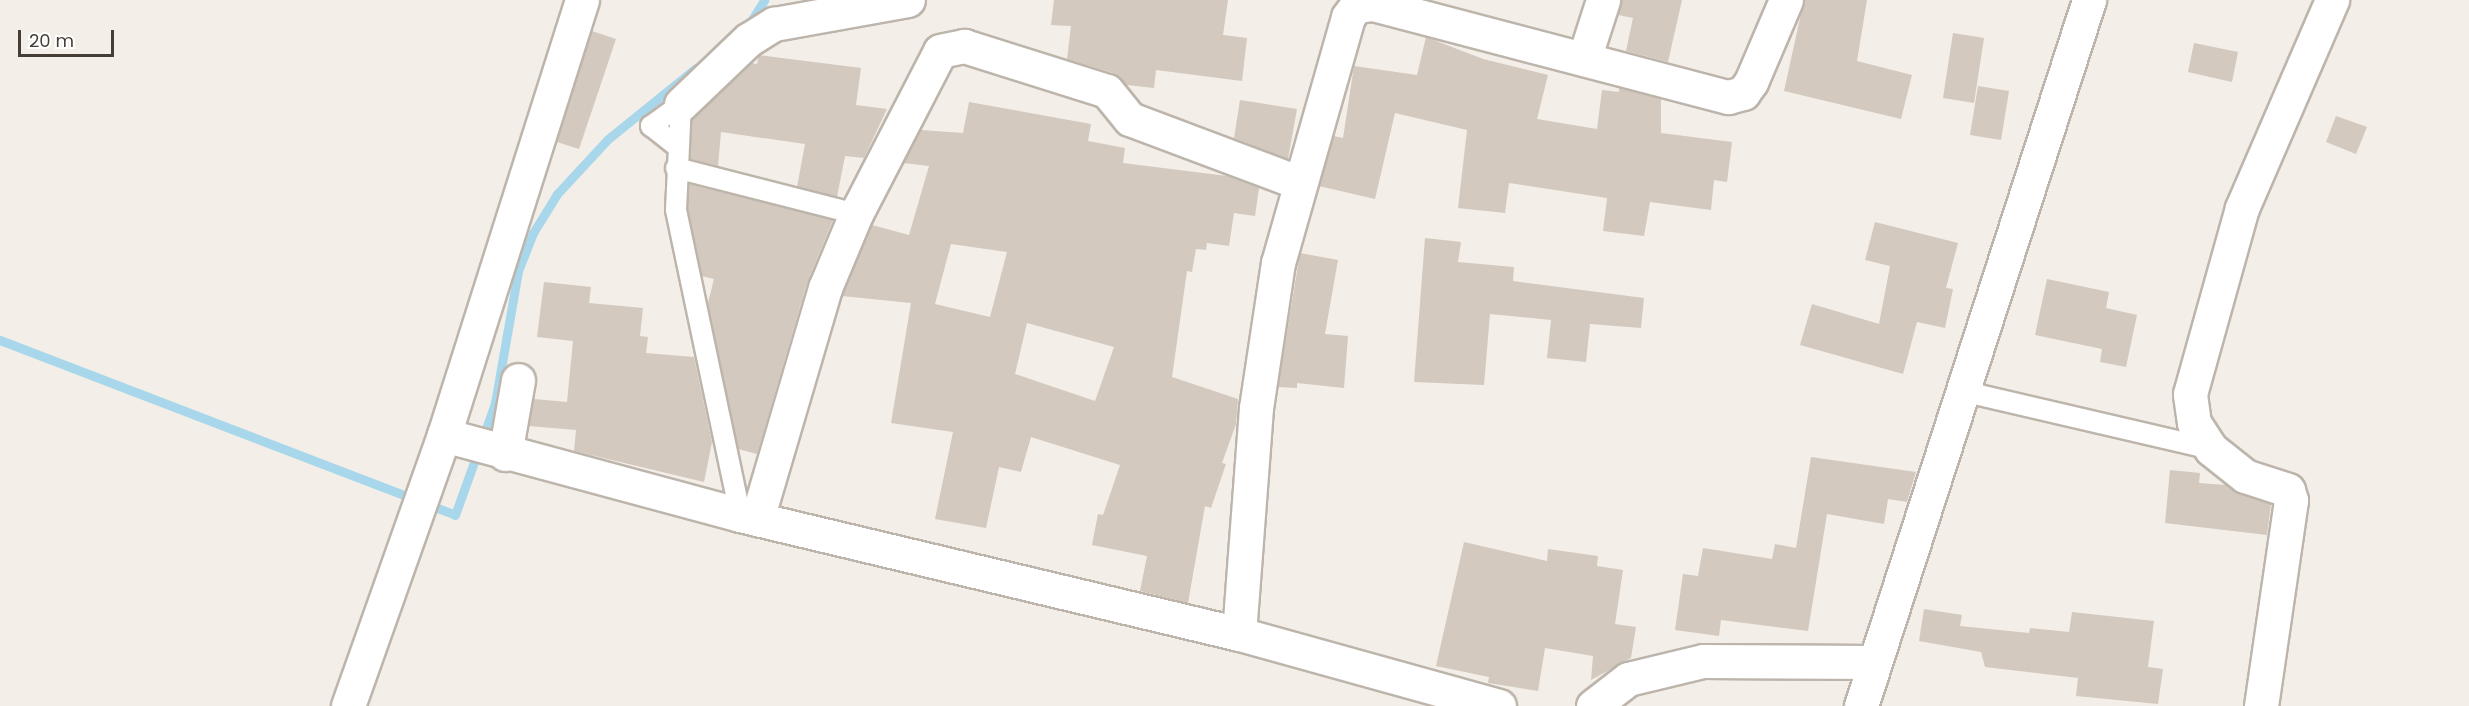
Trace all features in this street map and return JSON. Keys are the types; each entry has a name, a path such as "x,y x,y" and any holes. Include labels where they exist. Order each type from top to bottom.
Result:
{"street":[{"path":"477,446 582,0"},
{"path":"681,104 748,40 774,24 908,0"},
{"path":"1584,59 1603,0"},
{"path":"1239,634 1262,362 1278,263 1348,17 1356,6 1372,4 1452,12 1584,59 1728,97 1743,93 1786,0"},
{"path":"1861,706 2089,0"},
{"path":"2261,706 2291,500 2288,490 2245,476 2211,449 2194,423 2190,394 2242,208 2332,0"},
{"path":"748,517 808,337 856,214 937,55 954,45 1110,93 1130,119 1300,183"},
{"path":"348,706 422,499 477,446 518,380"},
{"path":"477,446 748,517 1239,634 1499,706"},
{"path":"1593,706 1628,679 1703,661 1874,662"}],"lane":[{"path":"677,146 651,126 681,104"},
{"path":"681,104 677,146 676,210 748,517"},
{"path":"676,168 856,214"},
{"path":"1962,391 2211,449"}],"building":[{"path":"1054,0 1228,0 1223,35 1247,38 1242,81 1156,70 1154,88 1127,85 1113,73 1067,59 1071,26 1051,25"},
{"path":"1621,0 1682,0 1668,62 1626,51 1633,18 1618,15"},
{"path":"1804,0 1867,0 1857,61 1912,75 1901,119 1784,91"},
{"path":"592,31 616,39 579,149 557,142"},
{"path":"1953,33 1984,38 1974,103 1943,98"},
{"path":"1426,37 1483,59 1548,75 1537,119 1597,129 1602,90 1619,92 1619,88 1661,99 1661,133 1732,142 1727,182 1714,180 1711,210 1650,202 1644,236 1603,231 1607,198 1509,183 1505,213 1458,208 1467,130 1395,113 1375,199 1319,186 1334,136 1343,138 1354,66 1417,75"},
{"path":"2194,43 2238,52 2232,82 2188,72"},
{"path":"759,55 861,68 856,105 887,109 864,158 845,156 837,197 797,187 805,144 721,132 718,166 690,159 692,119 751,63 757,64"},
{"path":"1978,86 2009,91 2001,140 1970,135"},
{"path":"1240,100 1297,109 1288,159 1234,138"},
{"path":"969,102 1091,124 1088,141 1125,148 1123,163 1227,176 1259,188 1255,216 1234,213 1229,246 1207,243 1206,250 1196,249 1192,272 1187,271 1172,377 1238,399 1236,424 1222,463 1226,464 1211,508 1205,506 1188,603 1140,591 1147,556 1092,545 1098,514 1103,515 1120,465 1031,437 1021,472 999,467 986,528 935,519 953,432 891,423 911,303 842,296 872,225 909,235 929,166 903,163 921,130 963,133","holes":["951,244 1007,252 990,317 935,304","1027,323 1114,347 1095,401 1015,374"]},
{"path":"2336,116 2367,127 2356,154 2326,142"},
{"path":"689,184 833,220 807,283 757,454 738,449 708,303 714,279 702,276 688,209"},
{"path":"1875,222 1958,243 1946,288 1953,289 1945,328 1917,322 1903,374 1800,345 1812,304 1879,324 1890,266 1865,260"},
{"path":"1425,238 1461,242 1458,262 1514,267 1513,281 1644,298 1641,328 1590,324 1586,362 1547,358 1551,320 1490,314 1484,385 1414,382"},
{"path":"1300,253 1338,260 1325,334 1348,336 1344,388 1297,383 1297,388 1278,387"},
{"path":"2047,279 2109,292 2106,308 2137,315 2126,367 2100,362 2102,349 2035,335"},
{"path":"544,282 591,287 589,303 643,308 640,336 648,337 646,353 694,357 712,442 704,482 574,451 576,430 529,426 534,399 567,402 573,341 537,337"},
{"path":"1811,457 1916,472 1907,502 1888,499 1884,524 1827,514 1808,631 1721,620 1719,636 1675,630 1683,574 1698,576 1703,548 1772,559 1775,544 1796,548"},
{"path":"2170,470 2200,473 2199,483 2226,485 2271,504 2267,535 2165,523"},
{"path":"1464,542 1547,561 1548,549 1598,556 1597,566 1623,570 1615,624 1636,627 1631,658 1591,680 1593,656 1545,648 1538,691 1488,683 1489,677 1436,666"},
{"path":"1924,609 1962,615 1960,626 2029,633 2030,628 2069,632 2072,612 2154,621 2148,667 2163,669 2158,704 2076,696 2078,678 1985,667 1981,652 1919,641"}],"waterway":[{"path":"748,26 764,0"},
{"path":"0,340 455,515 495,403 518,271 533,233 557,194 608,139 696,68"}]}
